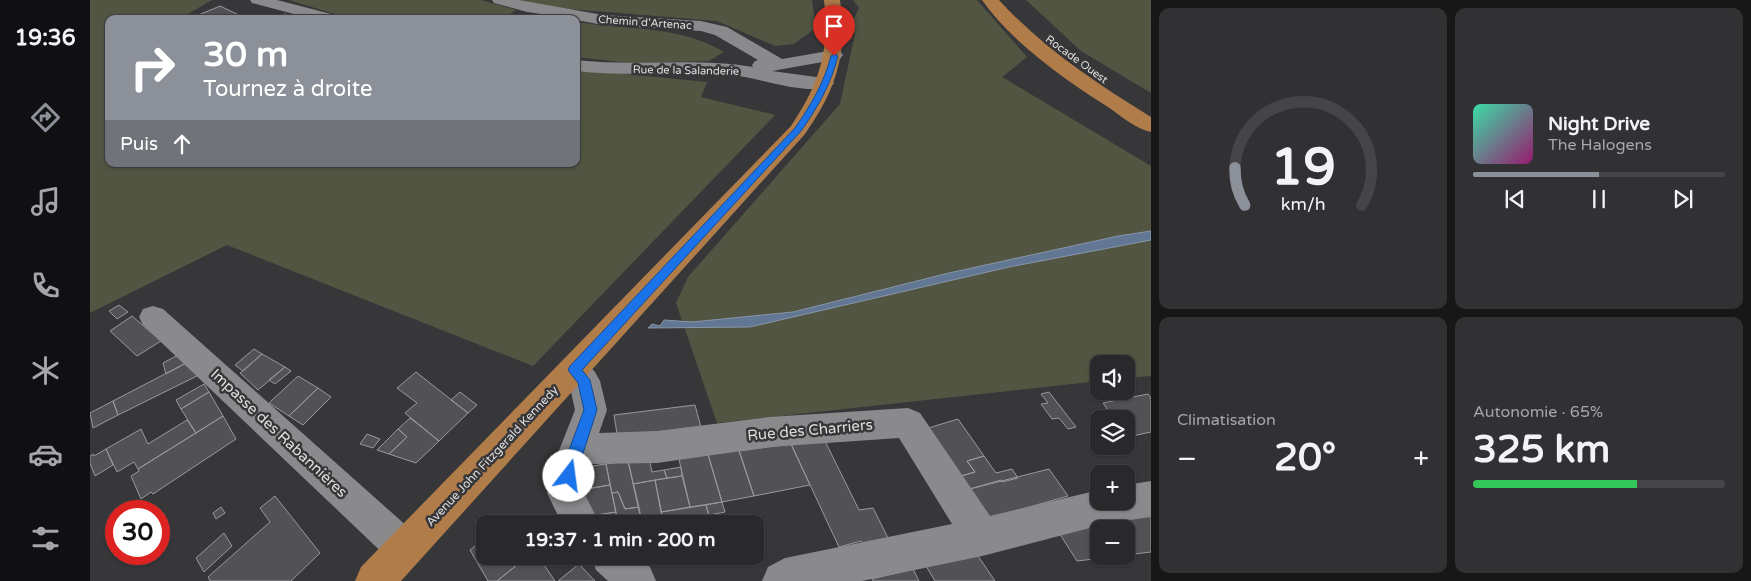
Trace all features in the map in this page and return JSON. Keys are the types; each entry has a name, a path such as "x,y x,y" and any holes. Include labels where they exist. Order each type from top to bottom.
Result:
{"main road":[{"path":"826,80 836,20 832,0"},
{"name":"Rocade Ouest","path":"990,0 1014,25 1056,63 1151,126"},
{"name":"Rocade Ouest","path":"1009,0 1026,19 1051,41 1086,68 1151,110"},
{"name":"Avenue John Fitzgerald Kennedy","path":"375,581 798,130 826,80"}],"street":[{"path":"258,0 317,15"},
{"name":"Chemin d'Artenac","path":"500,0 527,8 571,15"},
{"name":"Chemin d'Artenac","path":"580,16 602,20 701,26 721,31 771,67"},
{"name":"Rue de la Salanderie","path":"580,65 650,70 730,70 771,67"},
{"path":"771,67 804,101 826,80"},
{"path":"771,67 826,80"},
{"name":"Impasse des Rabannières","path":"152,317 405,549"},
{"path":"574,370 584,380 591,410 577,449 565,493 577,515"},
{"name":"Rue des Charriers","path":"577,449 657,447 768,432 908,423 982,536"},
{"path":"782,581 785,578 982,536 1109,505 1151,499"},
{"path":"619,565 636,581"}],"green space":[{"path":"90,0 212,0 186,15 105,15 105,167 580,167 580,69 707,82 701,97 775,115 533,366 227,245 90,313"},
{"path":"289,0 481,0 516,10 509,15 341,15"},
{"path":"520,0 812,0 816,28 794,44 775,46 717,21 557,8"},
{"path":"853,0 977,0 1027,57 1002,77 1151,166 1151,376 1135,377 1135,355 1090,355 1090,382 717,423 676,303 688,277 840,104 855,34 852,23 859,8"},
{"path":"1026,0 1151,0 1151,93 1081,51"},
{"path":"580,22 671,33 707,43 724,52 709,61 629,63 580,57"}],"water":[{"path":"1151,231 1151,240 1009,267 750,327 648,328 652,324 660,326 664,320 692,322 793,312 949,273 1118,236"}],"building":[{"path":"220,6 237,14 235,15 199,15"},
{"path":"119,305 128,312 117,319 109,311"},
{"path":"132,316 161,341 137,356 110,331"},
{"path":"254,349 262,354 243,371 235,365"},
{"path":"262,354 285,367 258,390 240,373"},
{"path":"178,355 186,363 166,374 163,363"},
{"path":"186,363 199,375 118,415 113,401"},
{"path":"285,367 291,371 275,384 269,380"},
{"path":"416,372 468,413 439,441 405,413 417,403 397,388"},
{"path":"298,376 318,388 289,416 269,403"},
{"path":"204,384 209,392 181,409 176,400"},
{"path":"318,388 331,397 303,425 289,416"},
{"path":"209,392 223,416 196,433 181,409"},
{"path":"460,392 477,405 468,413 451,400"},
{"path":"1049,392 1076,427 1068,429 1059,418 1052,419 1041,404 1048,403 1041,394"},
{"path":"1148,394 1151,398 1151,432 1135,435 1135,410 1108,410 1103,403 1118,400 1135,400 1135,397"},
{"path":"113,401 118,415 93,428 90,413"},
{"path":"695,405 702,431 618,440 614,415"},
{"path":"223,416 236,439 153,494 151,492 141,499 131,476 139,471 138,469"},
{"path":"410,418 439,441 416,463 389,454 407,437 398,429"},
{"path":"958,419 984,456 967,461 975,472 958,477 925,429"},
{"path":"187,420 196,433 138,469 134,462 117,472 106,449 141,429 148,444"},
{"path":"398,429 407,437 389,454 377,450"},
{"path":"367,434 380,439 373,448 360,444"},
{"path":"824,439 859,510 873,508 888,538 862,543 861,541 839,547 791,444"},
{"path":"791,444 810,485 754,496 739,451"},
{"path":"738,447 754,496 722,502 707,451"},
{"path":"106,449 113,465 95,476 90,463 90,456 93,454 94,456"},
{"path":"707,451 722,502 690,507 678,455"},
{"path":"984,456 996,473 1012,469 1018,478 1002,482 1001,480 966,490 958,477 975,472 967,461"},
{"path":"649,458 652,472 664,470 667,478 633,484 628,461"},
{"path":"628,461 639,507 625,509 618,492 612,493 606,464"},
{"path":"606,464 610,485 580,490 592,466"},
{"path":"681,467 682,476 667,478 664,470"},
{"path":"1049,469 1068,496 987,519 966,490"},
{"path":"682,476 690,507 661,512 655,480"},
{"path":"655,480 662,515 640,515 633,484"},
{"path":"610,485 616,512 591,515 580,490"},
{"path":"618,492 625,509 639,507 640,515 616,515 612,493"},
{"path":"275,496 320,553 291,581 210,581 208,577 270,522 260,508"},
{"path":"722,502 725,512 709,515 706,505"},
{"path":"706,505 709,515 662,515 661,512"},
{"path":"221,507 225,513 216,519 213,513"},
{"path":"616,512 616,515 597,515"},
{"path":"1151,512 1151,552 1135,554 1135,520 1104,520"},
{"path":"1090,522 1090,559 1077,561 1056,528"},
{"path":"224,533 232,546 204,572 196,558"},
{"path":"476,545 476,560 470,550"},
{"path":"978,556 995,581 935,581 926,566"},
{"path":"479,565 517,565 497,581 488,581"},
{"path":"517,565 544,565 555,581 497,581"},
{"path":"580,565 595,581 558,581"},
{"path":"913,569 919,581 873,581 872,579"}],"route":[{"path":"569,476 573,458 591,410 584,380 574,370 798,130 815,106 824,83 830,74 834,56"}]}
